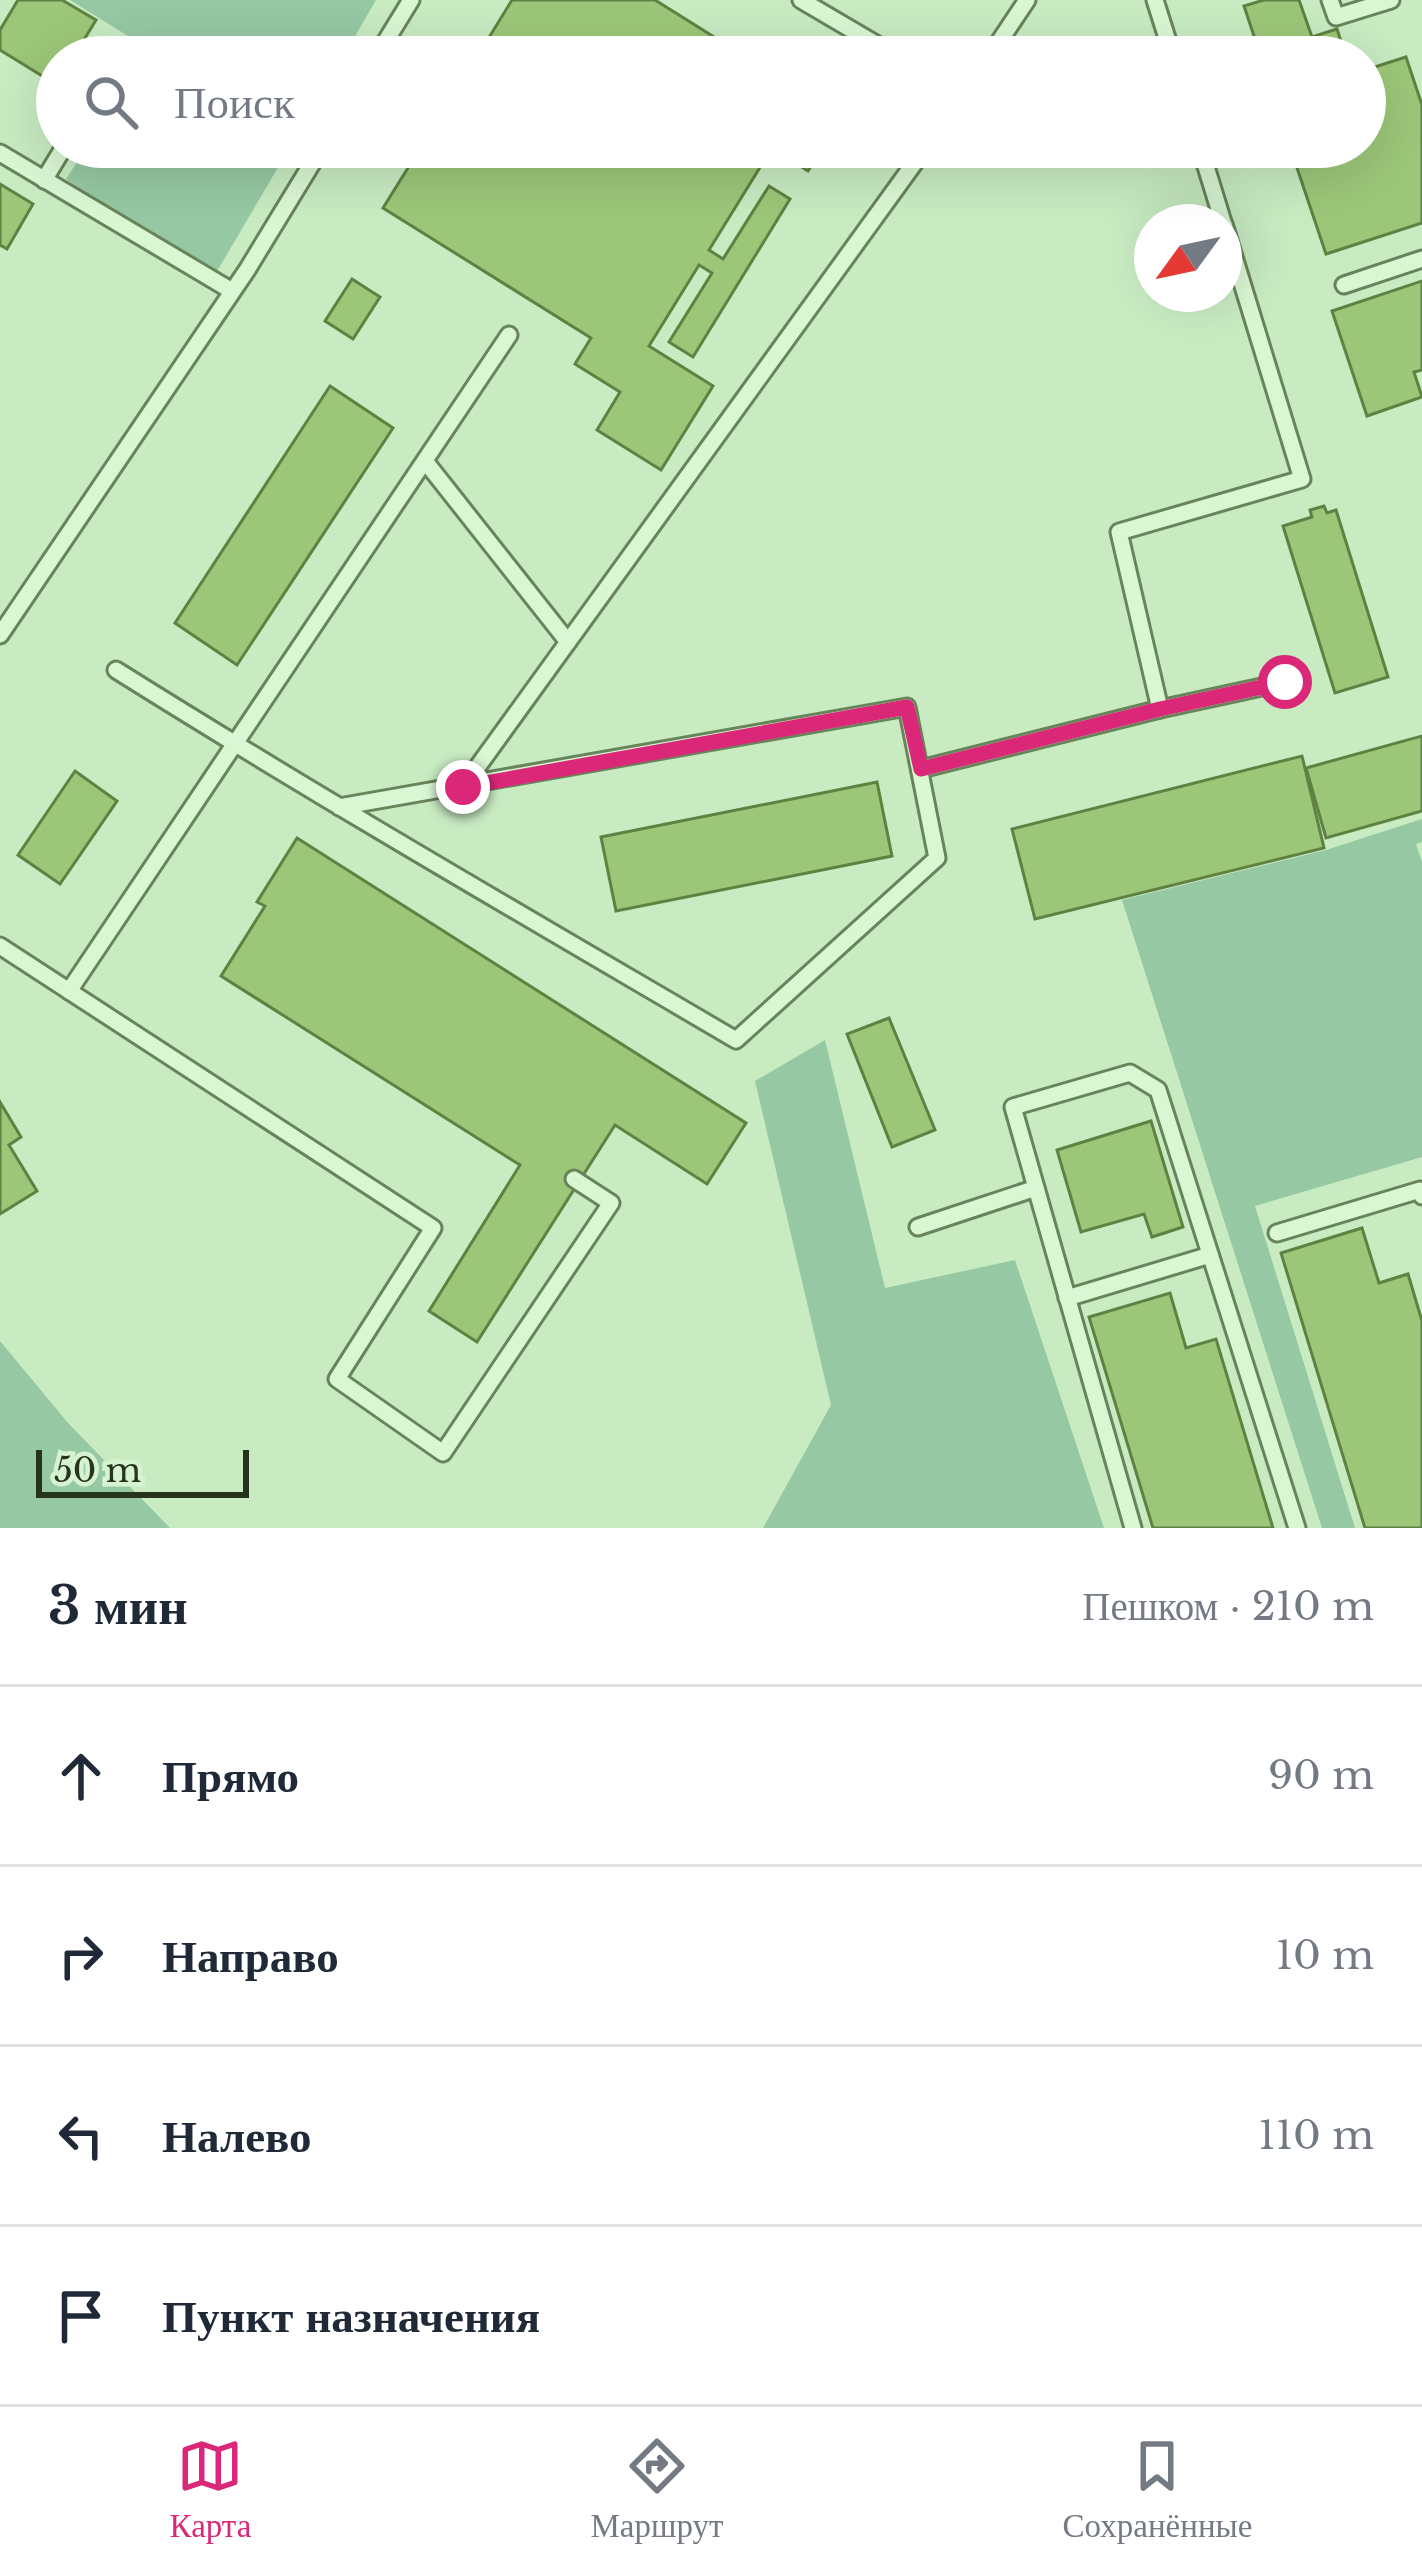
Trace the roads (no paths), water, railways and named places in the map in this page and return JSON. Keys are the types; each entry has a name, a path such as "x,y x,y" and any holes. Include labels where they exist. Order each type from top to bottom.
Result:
{"lane":[{"path":"389,36 411,0"},
{"path":"801,0 862,36"},
{"path":"1003,36 1027,0"},
{"path":"1155,0 1166,36"},
{"path":"1330,0 1336,17 1391,0"},
{"path":"0,153 232,291"},
{"path":"44,180 51,168"},
{"path":"0,635 232,291 309,168"},
{"path":"463,787 911,168"},
{"path":"1207,168 1218,204"},
{"path":"1344,285 1422,259"},
{"path":"1160,709 1119,532 1302,479 1242,282"},
{"path":"69,991 509,335"},
{"path":"424,461 568,642"},
{"path":"116,670 339,807 736,1040 937,858 907,707 339,807"},
{"path":"921,769 1285,682"},
{"path":"0,946 434,1228 338,1379 443,1453 611,1203 574,1180"},
{"path":"1133,1528 1013,1107 1130,1073 1158,1090 1297,1528"},
{"path":"917,1227 1036,1188"},
{"path":"1277,1233 1420,1190 1422,1196"},
{"path":"1067,1298 1210,1255"}]}
